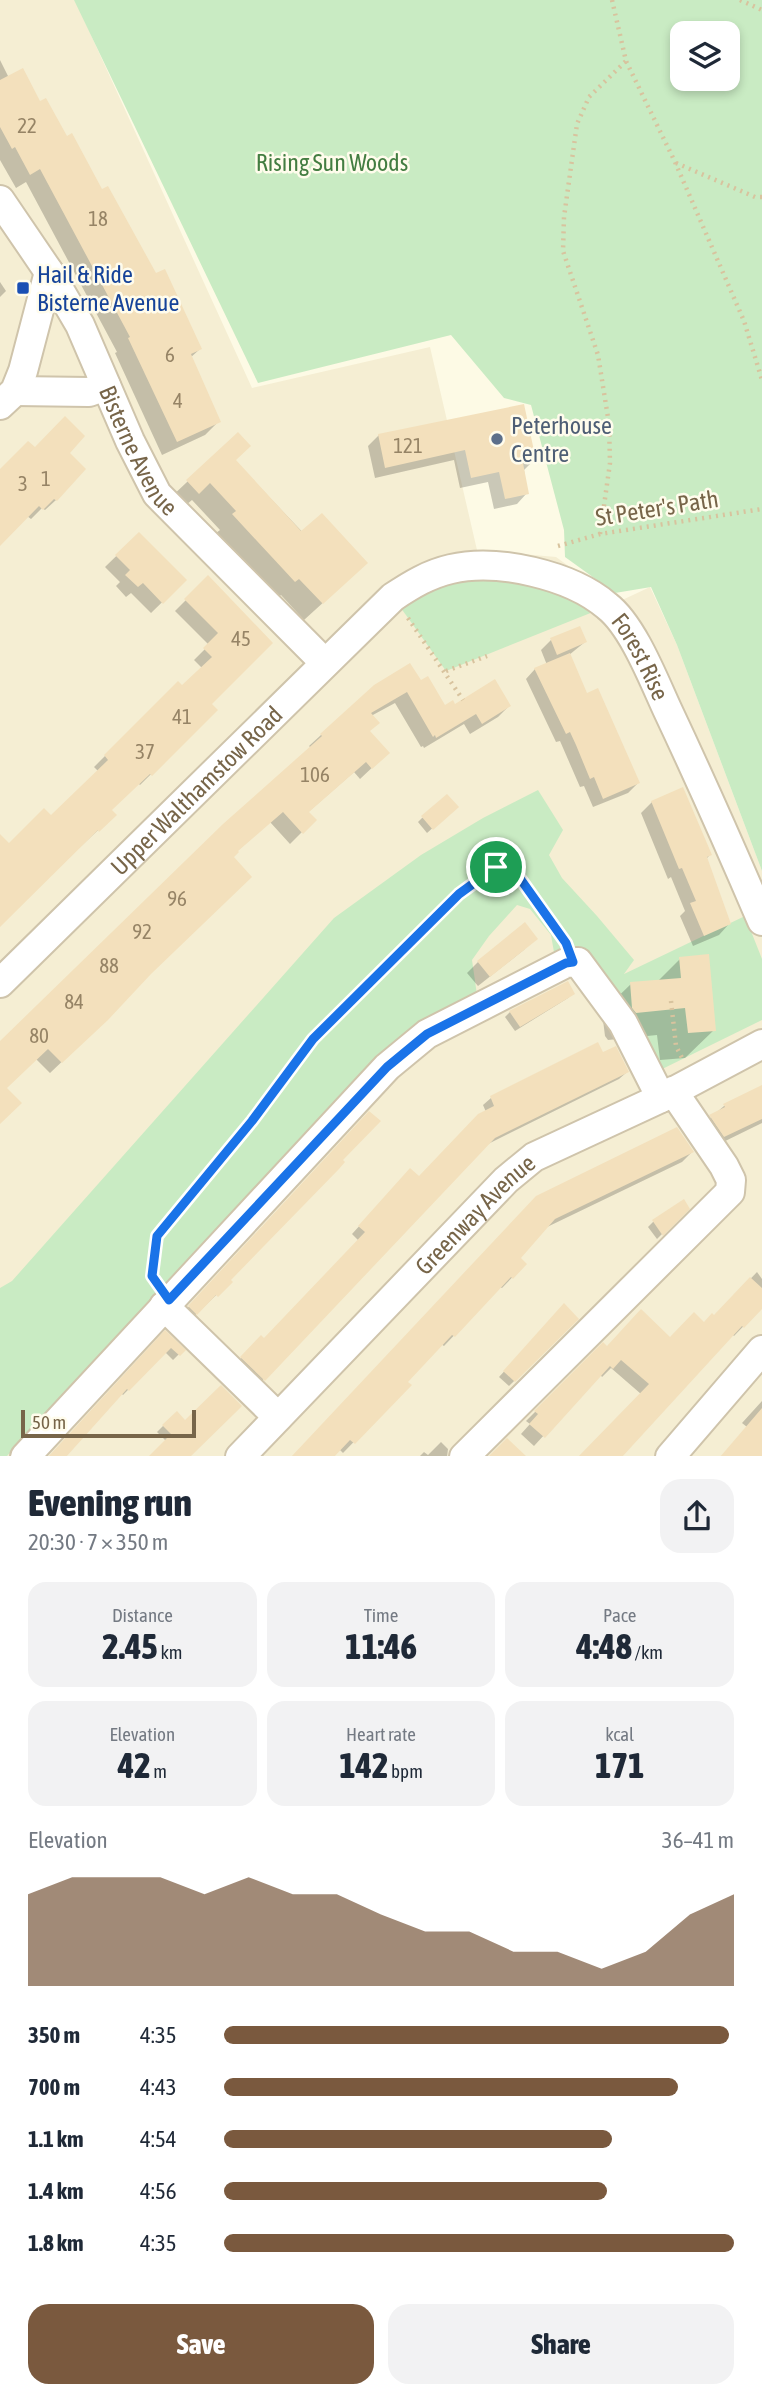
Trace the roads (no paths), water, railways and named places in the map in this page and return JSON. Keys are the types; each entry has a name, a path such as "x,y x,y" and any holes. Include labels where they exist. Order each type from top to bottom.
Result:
{"street":[{"name":"Bisterne Avenue","path":"0,200 49,272 80,325 130,441 157,494 325,663"},
{"path":"8,398 23,371 49,272"},
{"path":"8,398 89,392 106,386"},
{"name":"Forest Rise","path":"393,597 414,583 453,568 505,567 569,581 608,606 625,625 653,678 762,921"},
{"name":"Upper Walthamstow Road","path":"0,983 393,597"},
{"path":"26,1456 387,1067 427,1034 566,963 578,962 676,1090 724,1166 731,1180 730,1192 465,1456"},
{"name":"Greenway Avenue","path":"254,1452 278,1418 506,1180 534,1157 676,1090 762,1044"},
{"path":"167,1303 278,1418"},
{"path":"671,1456 762,1350"}],"place":[{"name":"Hail & Ride Bisterne Avenue","path":"23,288"},
{"name":"Peterhouse Centre","path":"497,439"}],"park label":[{"name":"Rising Sun Woods","path":"332,162"}]}
